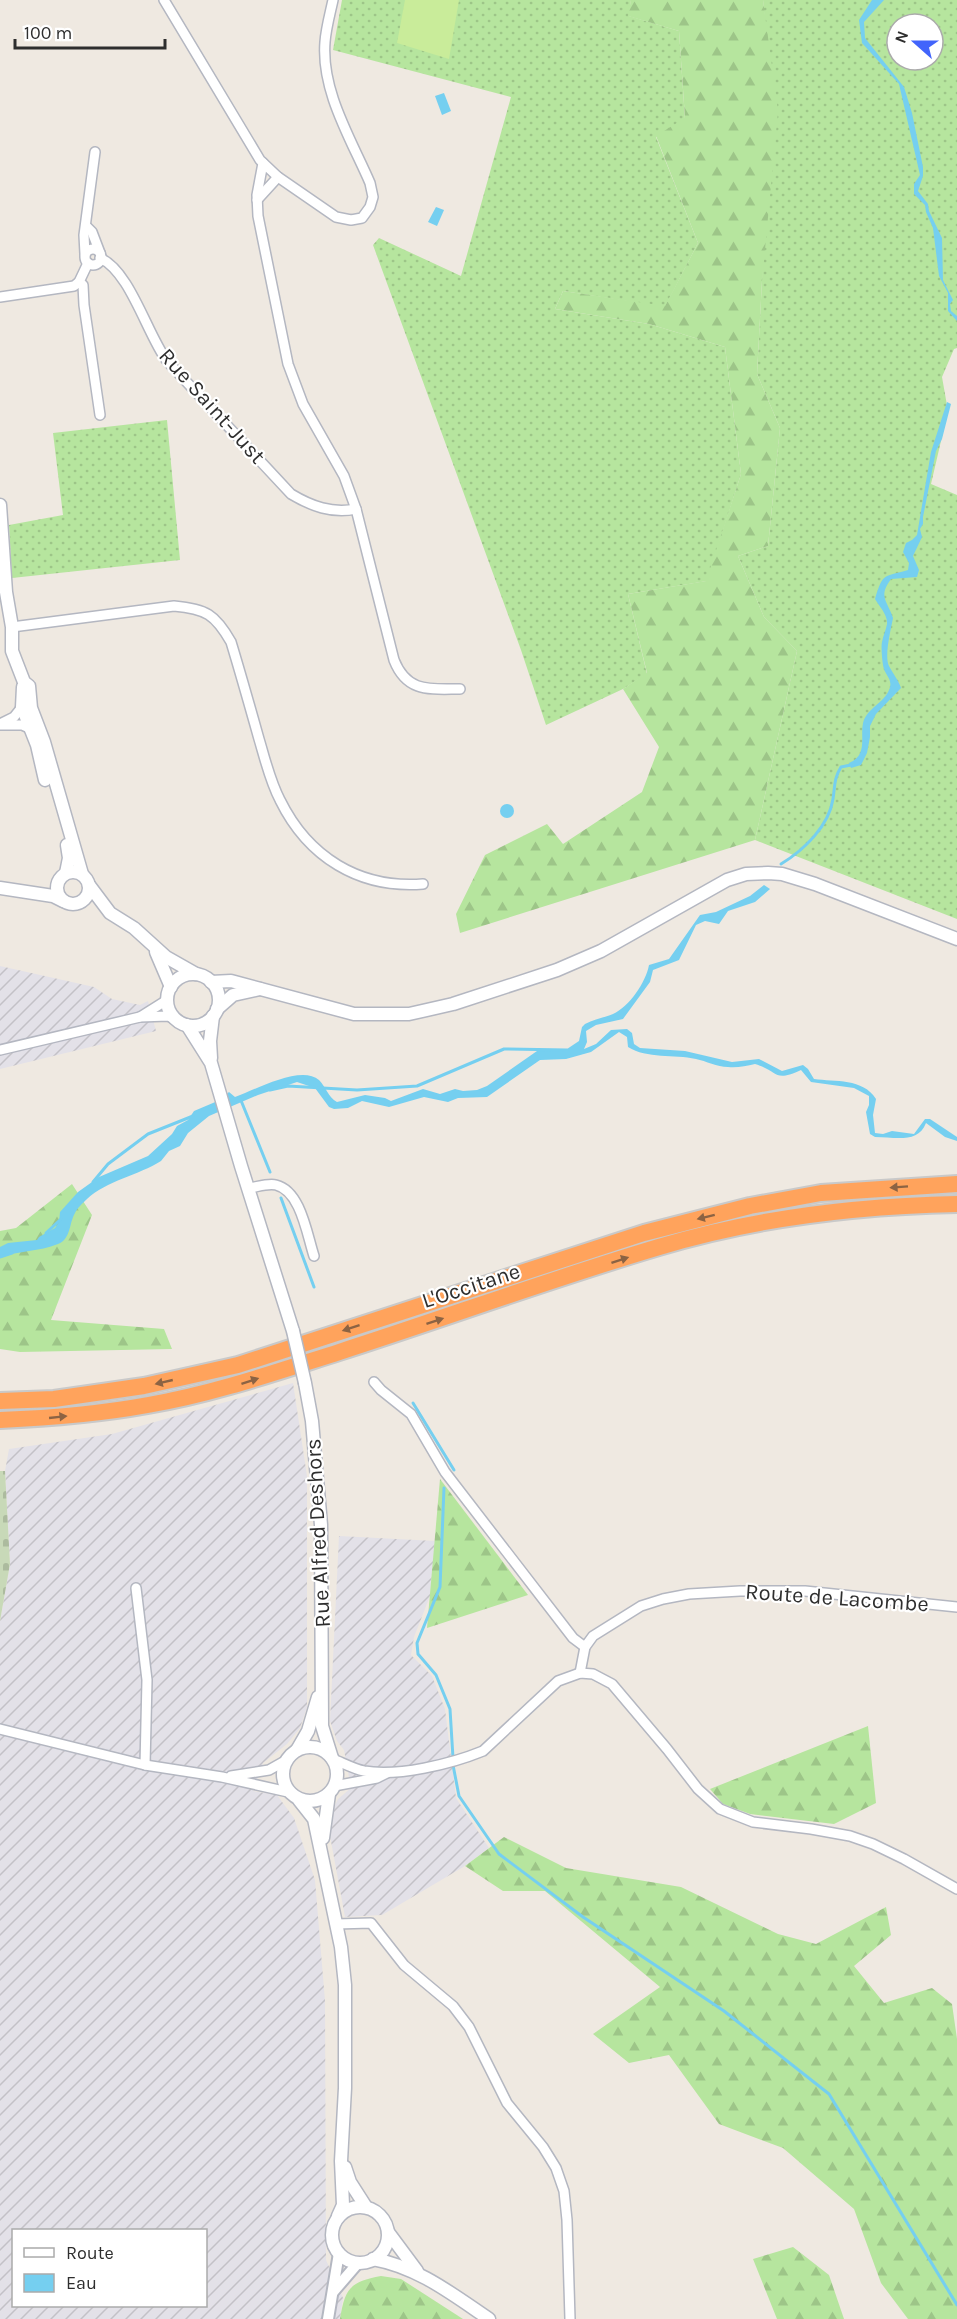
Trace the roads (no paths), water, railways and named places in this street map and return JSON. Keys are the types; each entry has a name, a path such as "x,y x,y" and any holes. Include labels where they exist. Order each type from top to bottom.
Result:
{"highway":[{"name":"L'Occitane","path":"0,1401 54,1399 144,1386 238,1365 644,1233 750,1206 821,1193 957,1184"},
{"name":"L'Occitane","path":"0,1420 53,1418 148,1405 239,1384 660,1246 755,1224 830,1211 957,1204"}],"main road":[{"path":"0,505 2,557 11,614 12,651 24,682 28,686 31,708 41,732 46,767"},
{"path":"0,599 4,613 11,623"},
{"path":"24,682 22,706 46,767 68,847 69,858 57,893 70,903"},
{"path":"59,811 86,879 110,913"},
{"path":"0,881 42,888 71,871 86,879"},
{"path":"211,982 231,981 354,1014 409,1014 453,1004 566,967 601,951 727,880 746,874 762,873 782,874 815,884 957,939"},
{"path":"70,903 88,895 86,879"},
{"path":"0,888 53,896 70,903 110,913 134,928 166,957 211,982 218,994 210,1041 211,1063 249,1188"},
{"path":"153,946 171,987"},
{"path":"197,974 182,976 171,987 167,1000 171,1013 184,1024 211,1063"},
{"path":"184,1024 201,1024 232,995 261,989"},
{"name":"Rue Alfred Deshors","path":"249,1188 293,1331 312,1421 319,1491 323,1617 322,1684"},
{"path":"322,1684 308,1731 297,1750 285,1761 282,1777 288,1792 299,1800 314,1819 336,1924 345,1985 341,2161 343,2205 332,2235 339,2253 351,2261 358,2263 373,2259 394,2263 418,2272 489,2319"},
{"path":"322,1684 322,1726 337,1777 323,1825 322,1854"},
{"path":"297,1750 304,1747 320,1748 332,1759"},
{"path":"299,1800 315,1801 332,1790"},
{"path":"341,2161 350,2182 366,2207 381,2216 388,2232 418,2272"},
{"path":"338,2216 351,2208 366,2207"},
{"path":"373,2259 385,2248 388,2232"}],"street":[{"path":"164,0 264,163 278,177 336,217 344,220 362,218 370,207 373,197 370,183 332,96 325,67 325,41 333,0"},
{"path":"0,297 67,289 79,282 87,258 84,235 95,152"},
{"path":"264,163 257,200 258,216 288,364 303,404 344,476 356,509 398,668 407,681 417,686 430,689 460,689"},
{"path":"257,200 278,177"},
{"path":"87,226 92,232 100,255 96,264 87,258"},
{"name":"Rue Saint-Just","path":"100,255 110,263 130,290 157,347 167,361 291,494 308,504 324,509 346,511 356,509"},
{"path":"79,282 83,285 100,415"},
{"path":"67,289 84,305"},
{"path":"11,623 174,606 194,608 210,614 221,624 231,642 266,763 279,798 302,835 337,864 352,873 376,882 400,886 423,884"},
{"path":"0,724 14,717 22,706"},
{"path":"0,724 22,725 31,729"},
{"path":"140,1017 167,1000"},
{"path":"0,1050 140,1017 168,1016 184,1024"},
{"path":"249,1188 276,1185 290,1191 297,1203 314,1256"},
{"path":"374,1382 411,1414 445,1472 469,1505 573,1638 585,1647 580,1673"},
{"path":"136,1588 147,1680 145,1765"},
{"name":"Route de Lacombe","path":"585,1647 593,1636 641,1606 689,1594 805,1591 957,1607"},
{"path":"332,1759 363,1771 390,1772 468,1757 483,1750 558,1681 580,1673 593,1674 612,1684 698,1789 720,1809 753,1822 850,1836 904,1859 957,1889"},
{"path":"0,1729 145,1765 222,1777 288,1792"},
{"path":"222,1777 269,1770 285,1761"},
{"path":"332,1790 377,1778 390,1772"},
{"path":"336,1924 371,1923 404,1965 453,2006 469,2026 507,2103 543,2147 556,2168 564,2191 567,2220 570,2319"},
{"path":"328,2319 339,2253"},
{"path":"331,2294 358,2263"}],"water":[{"path":"872,0 884,0 864,22 865,38 885,63 885,68 862,43 859,20"},
{"path":"888,72 892,72 904,87 912,113 923,167 923,176 918,191 928,204 942,238 943,280 953,300 950,304 951,311 957,316 957,321 948,311 948,293 939,276 933,228 925,205 914,194 914,184 920,175 899,84"},
{"path":"444,93 451,111 442,115 435,96"},
{"path":"436,207 444,210 437,226 428,222"},
{"path":"947,402 951,404 942,439 936,451 923,524 920,529 922,537 913,556 919,570 917,577 891,579 884,595 893,618 888,642 888,662 901,688 876,714 870,726 867,753 861,765 851,768 849,763 855,760 861,751 865,718 887,695 890,686 882,653 887,621 875,599 880,584 886,577 908,570 909,563 903,552 906,543 917,535 931,452"},
{"path":"507,804 512,806 514,811 512,816 507,818 502,816 500,811 502,806"},
{"path":"764,885 770,889 755,902 728,911 719,924 705,921 696,925 679,960 653,970 650,982 623,1019 596,1025 586,1031 587,1042 584,1049 596,1044 611,1030 627,1029 632,1033 634,1044 640,1048 685,1051 732,1062 759,1059 782,1071 803,1065 814,1079 848,1082 864,1087 870,1092 876,1099 873,1115 875,1133 883,1134 892,1131 914,1134 925,1119 930,1119 957,1137 957,1141 945,1137 926,1123 922,1130 912,1137 875,1137 870,1134 866,1112 869,1096 854,1088 811,1082 801,1070 780,1076 755,1064 724,1067 700,1060 635,1051 628,1047 627,1037 619,1032 591,1052 566,1059 540,1060 487,1097 458,1098 448,1102 424,1097 389,1107 362,1101 348,1108 334,1109 329,1107 315,1088 297,1082 258,1095 209,1116 188,1133 180,1146 169,1151 161,1161 103,1187 87,1199 77,1209 68,1235 62,1242 51,1247 0,1258 0,1247 8,1243 37,1240 55,1228 59,1222 60,1212 78,1192 99,1177 148,1156 172,1134 177,1126 188,1120 194,1111 220,1100 229,1092 235,1097 278,1080 301,1075 319,1080 337,1102 365,1095 391,1101 423,1089 440,1094 455,1089 477,1090 487,1086 537,1051 567,1049 579,1041 582,1027 585,1024 619,1011 631,1000 641,986 649,965 669,959 700,915 716,912 750,896"}],"waterway":[{"path":"781,864 807,844 821,828 831,809 839,771 841,767 851,765"},
{"path":"270,1090 288,1086 357,1090 417,1086 504,1049 567,1050"},
{"path":"240,1098 270,1172"},
{"path":"93,1182 108,1164 148,1134 193,1116"},
{"path":"281,1198 314,1287"},
{"path":"46,1233 61,1219"},
{"path":"0,1257 12,1253"},
{"path":"413,1403 454,1470"},
{"path":"444,1488 440,1587 417,1643 418,1654 436,1675 450,1709 453,1758"},
{"path":"453,1765 459,1796 499,1854 583,1917 724,2011 829,2094 957,2305"}]}
